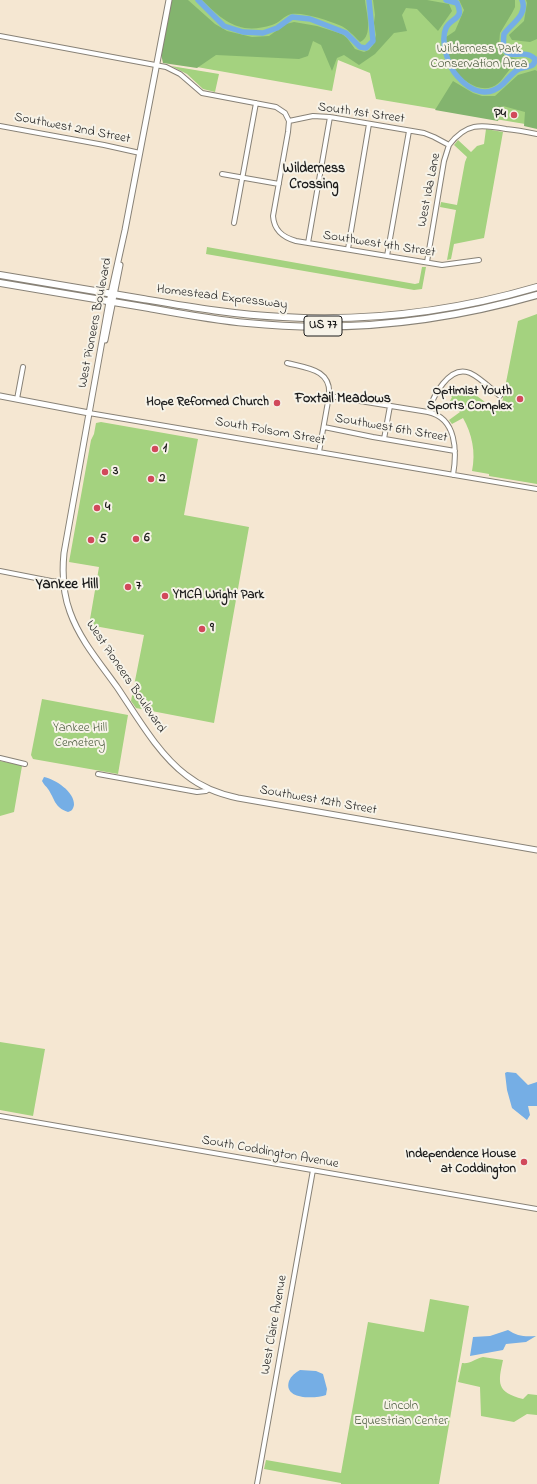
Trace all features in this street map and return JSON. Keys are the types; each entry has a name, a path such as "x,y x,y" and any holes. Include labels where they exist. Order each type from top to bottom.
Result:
{"highway":[{"name":"Homestead Expressway","path":"0,275 234,313 285,318 381,316 428,311 480,302 537,287"},
{"name":"Homestead Expressway","path":"0,283 201,317 248,323 295,326 344,326 392,323 449,316 537,295"}],"main road":[{"name":"West Pioneers Boulevard","path":"169,0 158,65 89,413 64,553 63,582 68,605 78,630 155,742 180,770 191,779 209,789"},
{"name":"South Folsom Street","path":"0,396 89,413"},
{"name":"Southwest 12th Street","path":"209,789 226,795 249,800 537,850"}],"street":[{"path":"0,36 166,67 180,74 202,93 276,107 284,113 289,121 279,184 222,174"},
{"path":"218,102 219,97"},
{"path":"234,223 256,103"},
{"name":"South 1st Street","path":"289,121 313,116 330,117 428,135 449,145"},
{"path":"308,243 330,117"},
{"path":"348,249 369,124"},
{"path":"449,145 464,130 483,125 537,134"},
{"name":"Southwest 2nd Street","path":"0,126 140,153"},
{"path":"387,256 409,131"},
{"name":"West Ida Lane","path":"427,262 444,161 449,145"},
{"name":"Southwest 4th Street","path":"279,184 273,222 279,232 290,239 442,265 479,260"},
{"path":"287,363 319,372 328,383 329,396 319,452"},
{"path":"17,399 23,367"},
{"path":"428,412 442,385 449,377 458,372 471,373 500,396"},
{"path":"329,396 428,412 438,415 446,421 452,436 455,451 453,475"},
{"path":"384,439 390,406"},
{"name":"South Folsom Street","path":"89,413 537,489"},
{"name":"Southwest 6th Street","path":"324,427 455,451"},
{"path":"0,572 63,582"},
{"path":"0,758 25,764"},
{"name":"Southwest 12th Street","path":"98,774 197,792 206,791 209,789"},
{"name":"South Coddington Avenue","path":"0,1116 537,1209"},
{"name":"West Claire Avenue","path":"258,1484 313,1170"}],"green space":[{"path":"172,0 188,0 215,24 227,31 252,37 269,36 286,24 294,22 317,26 342,34 355,49 364,52 369,50 373,45 376,35 373,0 427,0 449,4 452,11 438,31 417,9 406,8 402,15 407,31 394,33 375,54 359,65 344,55 337,58 332,71 321,45 313,41 308,56 299,59 216,55 197,68 163,63 161,54"},
{"name":"Wilderness Park Conservation Area","path":"174,0 537,0 537,126 376,99 370,73 338,60 332,91 163,61"},
{"path":"202,0 365,0 368,17 367,35 360,42 342,26 302,14 288,15 277,23 261,28 242,27 225,20"},
{"path":"459,0 515,0 515,7 500,33 499,44 501,51 505,56 522,60 512,67 495,86 487,88 476,87 467,82 458,74 451,63 448,54 446,37 455,31 464,10"},
{"path":"526,0 537,0 537,39 530,42 512,40 509,35 524,21 527,3"},
{"path":"171,66 219,74 215,92 203,89 187,74"},
{"path":"535,70 537,71 537,129 524,126 525,112 503,106 498,121 435,110 453,81 473,93 482,96 495,96 518,75"},
{"path":"486,129 503,132 484,238 454,244 451,259 447,260 456,210 440,207 441,202 457,205 467,157 454,145 458,140 471,152 477,146 484,144"},
{"path":"207,247 415,284 419,283 422,267 426,267 422,289 414,290 206,254"},
{"name":"Optimist Youth Sports Complex","path":"537,314 537,484 489,476 489,474 472,471 474,457 469,430 463,418 452,424 449,420 460,412 450,401 452,397 443,391 445,388 454,395 459,389 465,387 493,408 499,401 502,403 518,321"},
{"name":"YMCA Wright Park","path":"101,422 198,439 184,515 249,527 214,723 136,708 131,701 144,635 89,625 99,567 69,562 91,440 96,423"},
{"name":"Yankee Hill Cemetery","path":"42,699 128,715 118,774 33,759 31,755"},
{"path":"0,761 22,766 14,812 0,816"},
{"path":"0,1042 45,1049 33,1116 0,1110"},
{"name":"Lincoln Equestrian Center","path":"430,1299 469,1306 439,1484 341,1484 264,1469 266,1460 341,1473 368,1322 424,1332"},
{"path":"483,1357 503,1360 500,1381 503,1390 523,1399 528,1394 537,1395 537,1415 527,1414 514,1422 481,1416 480,1387 458,1382 462,1363 468,1363"}],"water":[{"path":"44,777 59,783 68,791 73,800 73,809 68,812 57,805 42,781"},
{"path":"505,1073 516,1073 528,1085 537,1082 537,1106 528,1106 530,1115 527,1120 512,1108 507,1090"},
{"path":"508,1330 521,1336 536,1336 526,1342 506,1344 503,1350 470,1356 473,1337 490,1336"},
{"path":"300,1370 316,1371 323,1374 327,1389 326,1395 301,1397 291,1392 288,1387 289,1381 293,1375"}],"waterway":[{"path":"198,0 224,26 243,32 263,33 277,28 292,17 310,19 346,33 360,47 366,48 373,41 369,0"},
{"path":"446,0 457,3 459,9 458,15 448,24 444,33 448,61 454,73 463,82 474,89 486,92 491,91 503,84 517,70 530,66 535,62 535,59 530,55 509,54 505,51 504,34 521,14 523,10 522,0"}],"place":[{"name":"P4","path":"514,115"},
{"name":"Optimist Youth Sports Complex","path":"520,399"},
{"name":"Hope Reformed Church","path":"277,403"},
{"name":"1","path":"155,449"},
{"name":"3","path":"105,472"},
{"name":"2","path":"151,479"},
{"name":"4","path":"97,508"},
{"name":"6","path":"136,539"},
{"name":"5","path":"91,540"},
{"name":"7","path":"128,587"},
{"name":"YMCA Wright Park","path":"165,596"},
{"name":"9","path":"202,629"},
{"name":"Independence House at Coddington","path":"524,1162"}],"district":[{"name":"Wilderness Crossing","path":"314,178"},
{"name":"Foxtail Meadows","path":"343,400"},
{"name":"Yankee Hill","path":"67,586"}]}
